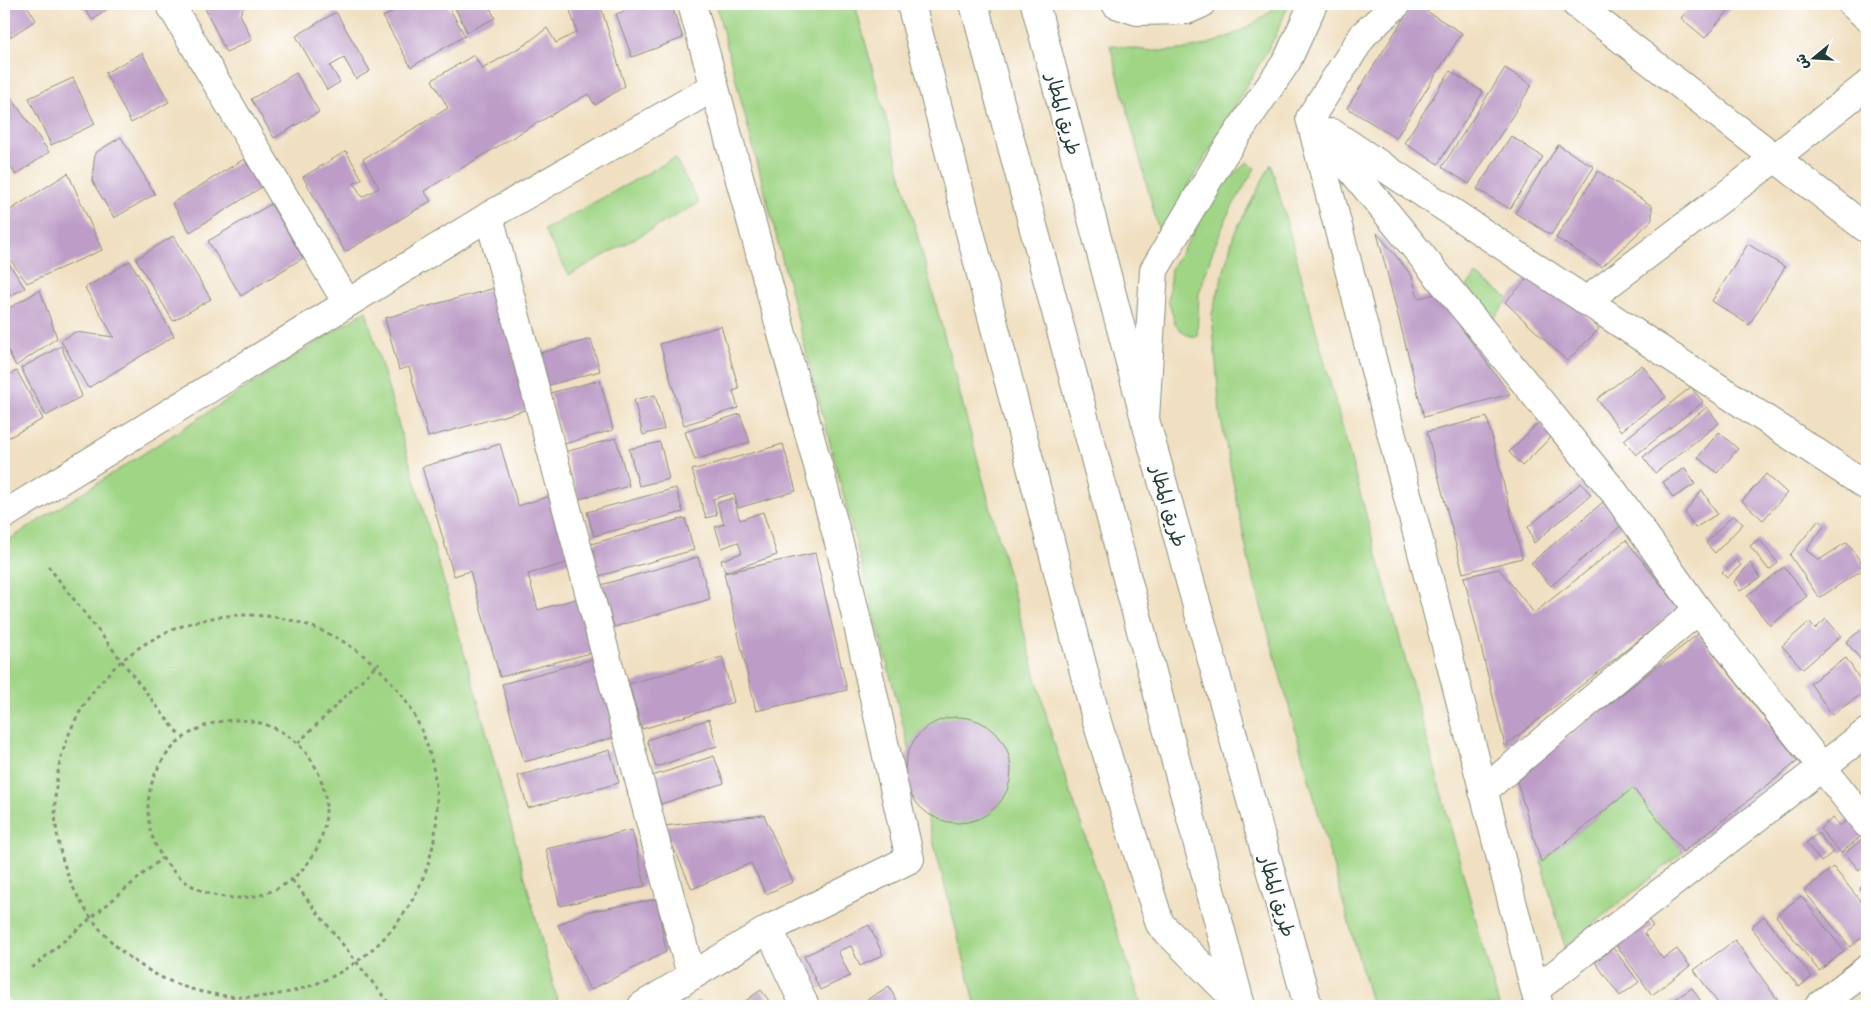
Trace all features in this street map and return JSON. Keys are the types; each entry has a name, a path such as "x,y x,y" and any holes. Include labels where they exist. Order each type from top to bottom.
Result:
{"main road":[{"path":"170,4 347,303"},
{"path":"642,1006 690,975 769,929 910,859 842,554 692,4"},
{"path":"911,4 1097,722 1160,924 1241,1006"},
{"path":"974,4 1241,1006"},
{"name":"طريق المطار","path":"1035,4 1145,419 1308,1006"},
{"path":"1116,4 1137,11 1186,10 1200,4"},
{"path":"1145,419 1154,270 1223,155 1287,61 1313,4"},
{"path":"1397,4 1364,34 1310,118 1537,998 1867,732"},
{"path":"1576,4 1867,229"},
{"path":"1852,4 1867,17"},
{"path":"1586,301 1775,158 1867,85"},
{"path":"4,515 489,216 714,87"},
{"path":"1310,118 1867,486"},
{"path":"1310,118 1614,492 1698,610 1867,824"},
{"path":"489,216 690,975"},
{"path":"1483,791 1698,610"},
{"path":"769,929 805,1006"},
{"path":"1819,1006 1867,969"}],"path":[{"path":"48,566 180,736"},
{"path":"226,614 283,617 337,637 379,663 416,716 434,768 437,824 424,877 397,925 358,963 314,987 265,998 215,996 167,982 124,955 90,919 64,868 54,811 60,755 83,702 121,659 170,629 226,614"},
{"path":"298,743 379,663"},
{"path":"241,719 272,726 298,743 316,768 325,797 324,828 313,857 292,880 259,896 223,898 188,884 162,858 149,827 148,794 160,763 180,736 210,723 241,719"},
{"path":"32,968 162,858"},
{"path":"292,880 391,1006"}],"green space":[{"path":"716,4 855,4 1053,740 1142,1006 976,1006"},
{"path":"1278,4 1289,4 1275,37 1160,235 1110,45 1159,51 1191,48 1223,39 1239,32 1253,24"},
{"path":"675,158 699,203 569,275 544,230"},
{"path":"1247,162 1255,168 1228,214 1212,253 1199,293 1197,337 1187,335 1176,326 1168,300 1171,269 1216,191"},
{"path":"1271,164 1499,1006 1372,1006 1249,563 1220,414 1212,314 1234,234"},
{"path":"1476,275 1509,299 1492,321 1467,286"},
{"path":"366,311 480,708 559,1006 14,1006 4,989 4,543"},
{"path":"1633,788 1683,852 1565,947 1541,862"}],"building":[{"path":"4,4 26,4 36,20 4,41"},
{"path":"80,4 107,4 110,7 93,20"},
{"path":"203,4 246,4 240,14 252,40 226,52"},
{"path":"407,4 447,4 465,36 411,67 383,17"},
{"path":"453,4 488,4 495,18 467,32"},
{"path":"568,4 600,4 625,86 595,105 588,94 520,133 424,191 431,201 345,252 303,177 346,151 362,179 354,183 362,197 379,188 363,159 448,108 432,80 474,55 482,69 526,44 547,28 556,43 577,32"},
{"path":"644,4 671,4 683,38 632,57 616,14"},
{"path":"1413,4 1462,33 1396,138 1347,108"},
{"path":"1693,4 1734,4 1705,38 1681,18"},
{"path":"336,12 370,71 356,79 344,58 330,66 340,82 327,90 296,36"},
{"path":"142,53 169,102 131,123 105,73"},
{"path":"1505,68 1532,85 1469,184 1442,167"},
{"path":"1450,71 1483,92 1438,164 1404,143"},
{"path":"296,73 319,112 274,138 251,99"},
{"path":"73,78 95,124 51,145 29,98"},
{"path":"8,93 49,152 16,175 4,157 4,96"},
{"path":"1511,136 1543,157 1510,209 1477,189"},
{"path":"121,137 155,194 114,218 92,181 95,153"},
{"path":"1558,145 1594,167 1551,235 1515,213"},
{"path":"244,159 262,187 190,232 172,203"},
{"path":"1598,171 1652,206 1652,220 1602,267 1556,238"},
{"path":"68,173 102,250 27,283 4,251 4,214"},
{"path":"271,204 303,258 241,296 208,241"},
{"path":"1377,233 1412,276 1418,298 1436,294 1510,394 1424,417"},
{"path":"173,236 211,299 173,321 136,259"},
{"path":"1748,244 1785,267 1749,325 1712,301"},
{"path":"4,256 25,288 4,299"},
{"path":"130,261 174,336 88,388 61,341 75,332 114,337 85,288"},
{"path":"1537,269 1599,329 1567,361 1505,302"},
{"path":"495,288 529,409 428,437 409,367 399,370 385,318"},
{"path":"40,290 57,338 16,366 4,343 4,311"},
{"path":"721,326 739,389 733,391 738,408 684,425 660,344"},
{"path":"591,339 600,371 546,386 537,354"},
{"path":"61,346 82,396 46,416 21,368"},
{"path":"1642,365 1666,397 1621,431 1597,399"},
{"path":"17,371 43,419 4,440 4,377"},
{"path":"600,380 613,430 564,444 550,393"},
{"path":"1691,387 1703,402 1636,455 1624,440"},
{"path":"655,395 664,429 643,435 634,400"},
{"path":"1707,407 1719,423 1655,473 1643,457"},
{"path":"740,414 750,442 695,460 685,432"},
{"path":"1487,417 1522,558 1463,573 1427,432"},
{"path":"1539,422 1552,436 1522,466 1509,452"},
{"path":"1719,432 1738,449 1717,473 1698,457"},
{"path":"616,438 629,486 579,499 565,452"},
{"path":"660,442 669,479 639,486 629,449"},
{"path":"500,444 518,506 550,496 570,562 528,574 538,610 579,598 594,652 500,677 470,571 454,576 422,467"},
{"path":"783,444 796,491 738,508 734,493 713,499 717,515 706,518 692,470"},
{"path":"1685,468 1695,484 1673,498 1663,482"},
{"path":"1766,474 1787,493 1763,520 1742,501"},
{"path":"1581,483 1591,495 1534,543 1528,527"},
{"path":"676,488 683,512 594,536 587,512"},
{"path":"1702,490 1717,514 1695,528 1685,512"},
{"path":"1609,497 1622,525 1551,586 1531,563"},
{"path":"733,498 740,520 763,512 777,555 725,572 721,560 742,553 738,542 722,548 715,527 724,524 717,503"},
{"path":"1733,515 1743,524 1715,553 1706,543"},
{"path":"685,518 694,550 599,576 591,544"},
{"path":"1819,520 1825,525 1806,550 1819,560 1847,542 1865,568 1819,598 1790,555"},
{"path":"1759,539 1778,563 1769,570 1750,546"},
{"path":"1626,540 1679,608 1505,746 1464,577 1499,569 1534,613"},
{"path":"815,553 847,690 756,711 724,573"},
{"path":"698,557 710,599 614,627 601,585"},
{"path":"1736,560 1741,565 1727,578 1722,573"},
{"path":"1750,563 1760,578 1740,591 1734,582"},
{"path":"1784,567 1807,596 1770,626 1747,596"},
{"path":"1826,619 1841,636 1803,669 1782,646 1809,622 1815,629"},
{"path":"1867,625 1867,667 1846,642"},
{"path":"1698,634 1798,761 1683,852 1633,788 1541,862 1516,778"},
{"path":"722,657 734,702 642,729 629,684"},
{"path":"597,658 619,736 524,762 502,684"},
{"path":"1846,658 1867,690 1832,715 1810,683"},
{"path":"958,717 978,721 995,733 1007,750 1011,770 1007,790 995,807 978,819 958,823 938,819 921,807 909,790 905,770 909,750 921,733 938,721"},
{"path":"709,719 717,746 656,767 647,740"},
{"path":"610,750 619,783 528,808 518,776"},
{"path":"714,756 724,783 661,804 652,776"},
{"path":"1855,813 1867,831 1841,853 1820,829 1833,818 1840,826"},
{"path":"764,815 793,882 766,894 751,863 692,889 664,826"},
{"path":"632,830 645,886 560,906 546,849"},
{"path":"1818,833 1833,852 1821,862 1806,843"},
{"path":"1867,835 1867,863 1859,870 1845,853"},
{"path":"1833,867 1867,909 1867,933 1850,947 1804,891"},
{"path":"1867,882 1867,898 1860,888"},
{"path":"1801,896 1844,951 1819,971 1776,916"},
{"path":"657,899 666,952 590,990 558,925 586,912"},
{"path":"1645,915 1653,926 1644,933 1663,959 1677,949 1690,966 1652,995 1612,939"},
{"path":"1764,916 1812,977 1799,987 1751,927"},
{"path":"869,925 883,955 860,966 851,946 838,951 850,976 820,990 804,956"},
{"path":"1735,940 1782,1006 1720,1006 1694,970"},
{"path":"1613,948 1639,982 1620,996 1595,962"},
{"path":"889,986 899,1006 857,1006"},
{"path":"1692,988 1704,1006 1669,1006 1668,1004"},
{"path":"761,990 773,1006 738,1006"},
{"path":"700,1000 704,1006 690,1006"}]}
